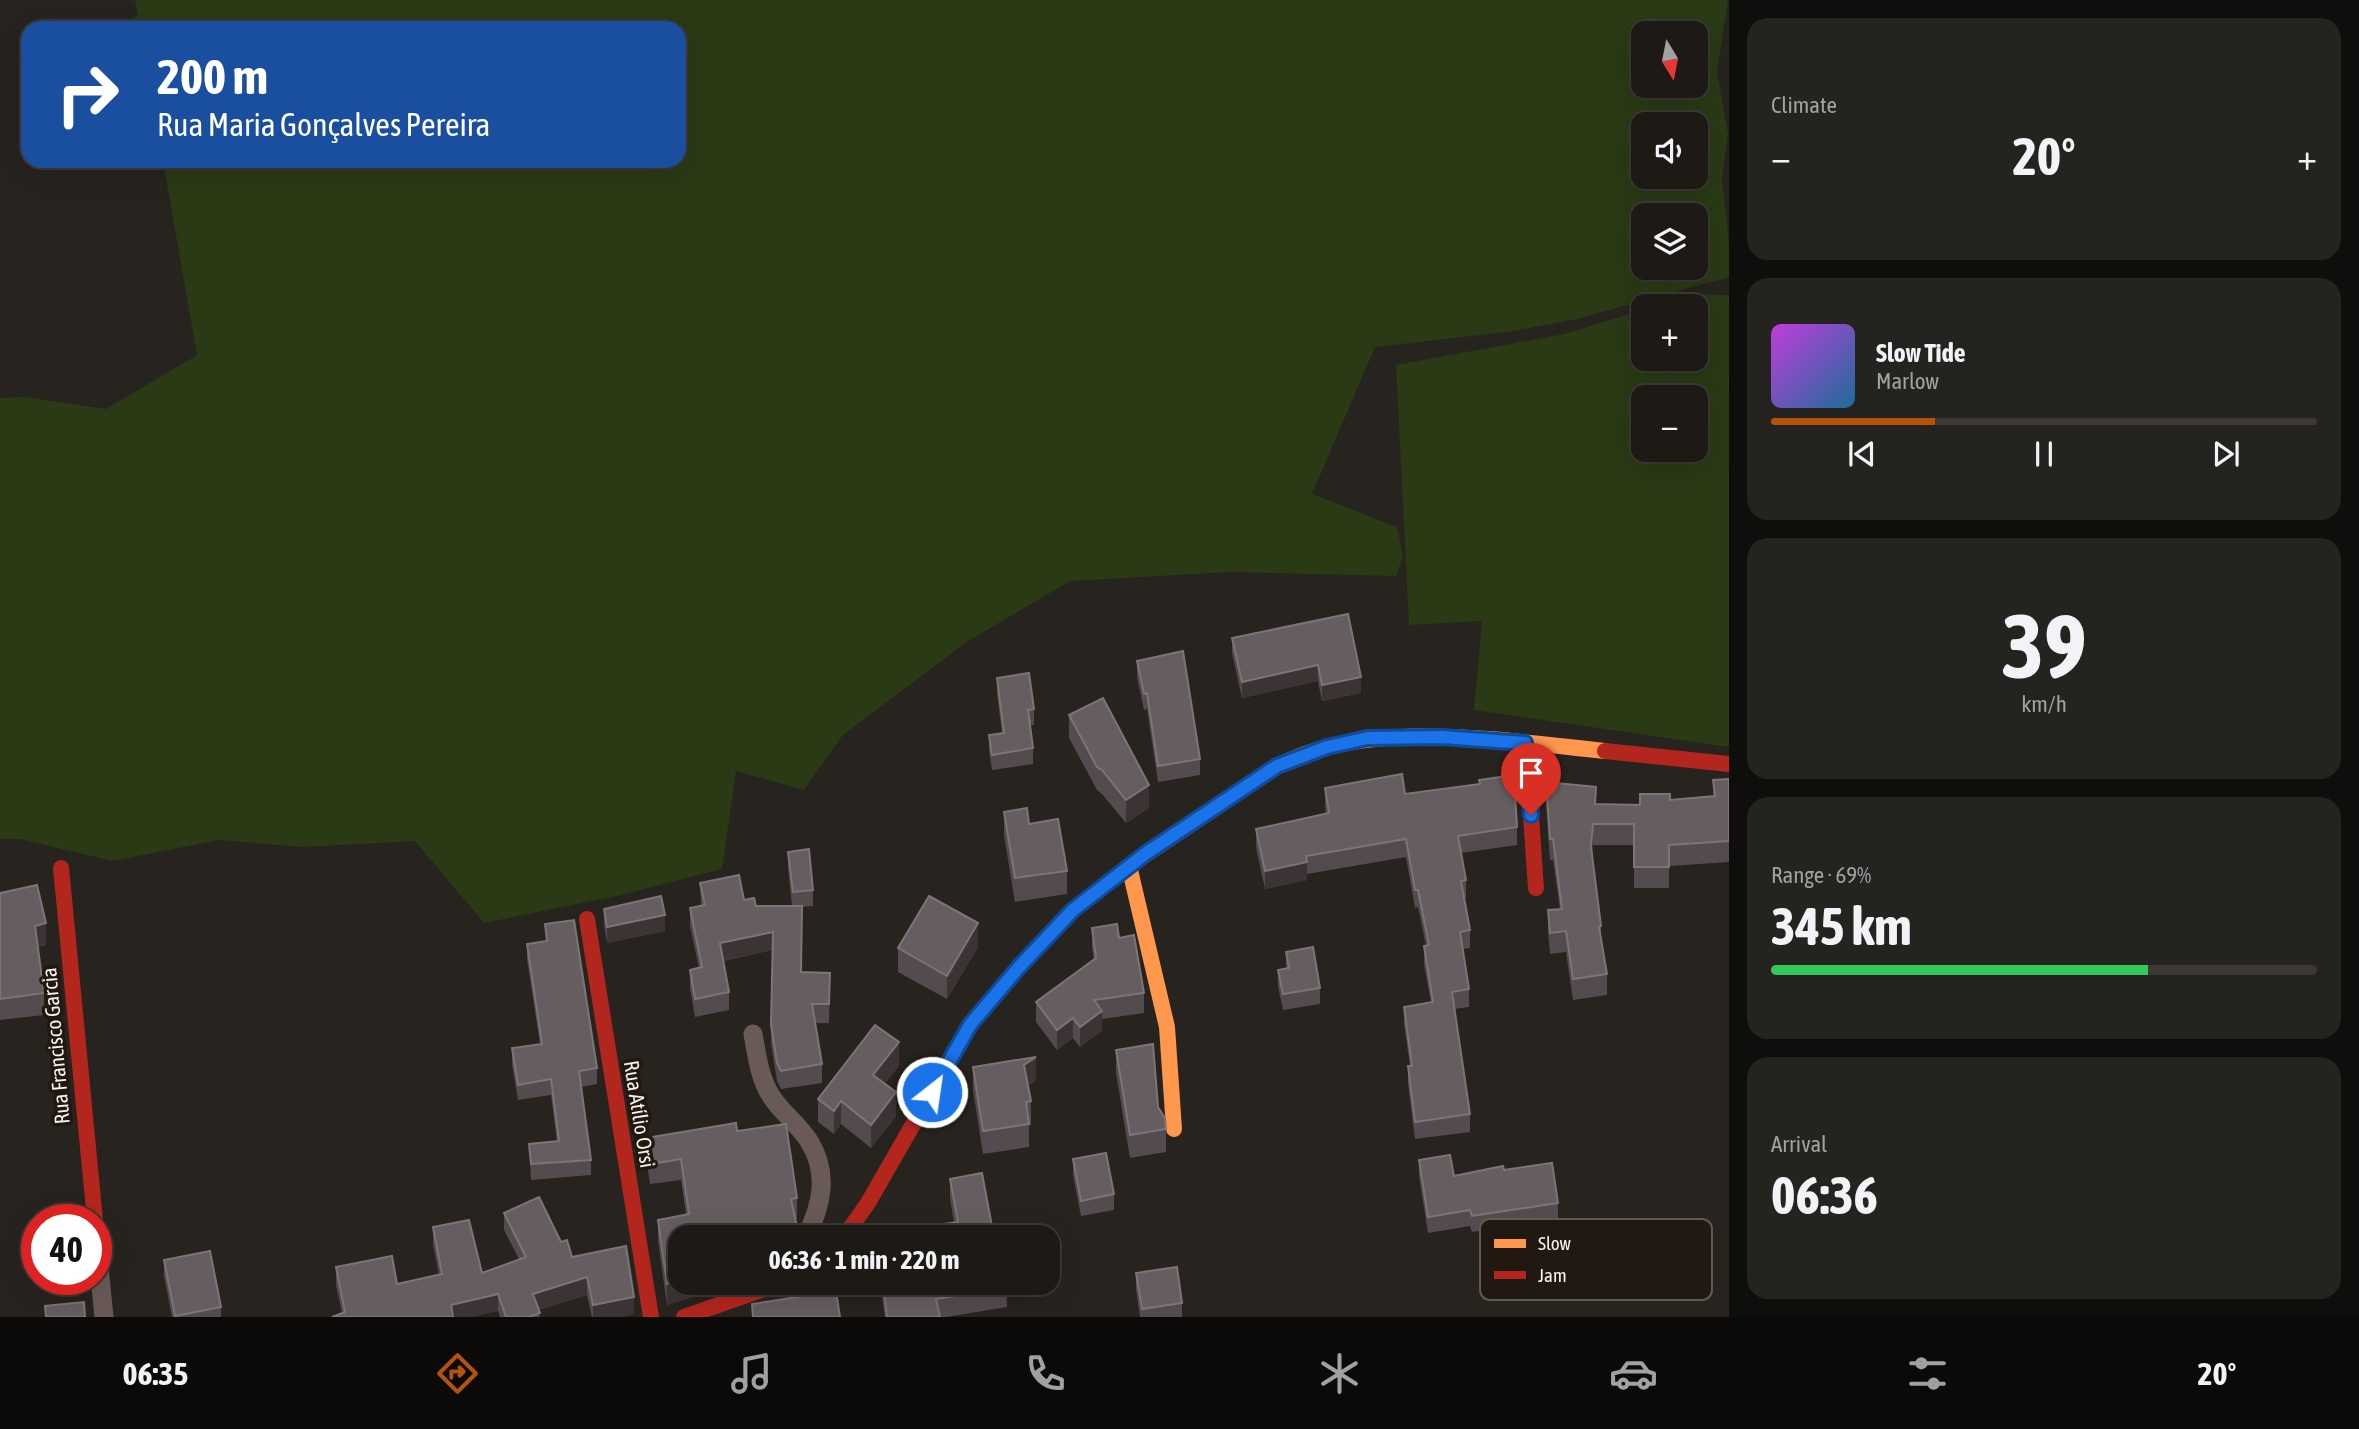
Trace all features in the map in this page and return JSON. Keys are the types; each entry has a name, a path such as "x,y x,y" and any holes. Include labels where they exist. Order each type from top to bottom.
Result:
{"street":[{"path":"853,1225 869,1203 970,1025 1019,967 1073,910 1129,866 1277,766 1327,747 1381,738 1442,737 1729,764"},
{"path":"1525,743 1536,888"},
{"path":"1129,866 1167,1027 1174,1129"},
{"name":"Rua Francisco Garcia","path":"61,868 93,1204"},
{"name":"Rua Atílio Orsi","path":"587,919 651,1317"},
{"path":"753,1034 761,1077 771,1096 790,1121 809,1139 820,1165 821,1201 811,1225"},
{"path":"102,1295 104,1317"},
{"path":"684,1317 727,1310 755,1295"}],"green space":[{"path":"135,0 1728,0 1717,72 1728,134 1722,178 1729,241 1729,277 1667,294 1631,294 1631,304 1573,320 1507,332 1375,347 1312,494 1397,527 1403,556 1396,576 1229,572 1070,581 965,643 842,736 804,790 736,771 722,869 621,895 484,923 415,841 302,847 219,840 113,861 19,839 0,839 0,398 25,397 106,409 197,355 164,168 686,168 686,21 130,21 138,15"},
{"path":"1708,294 1729,295 1729,747 1474,710 1482,621 1409,625 1396,365 1564,334 1631,314 1631,371 1708,371"}],"building":[{"path":"1348,614 1361,677 1322,685 1318,665 1242,682 1232,638"},
{"path":"1183,651 1200,759 1158,766 1147,693 1144,694 1137,661"},
{"path":"1029,673 1034,709 1028,710 1033,748 992,755 989,735 1004,733 997,678"},
{"path":"1103,698 1149,785 1126,800 1097,767 1069,715"},
{"path":"1402,774 1405,794 1480,784 1479,780 1514,775 1517,827 1458,836 1466,880 1461,881 1470,930 1460,932 1469,989 1452,992 1470,1114 1415,1122 1408,1066 1412,1066 1404,1007 1433,1002 1424,946 1429,945 1406,839 1306,856 1307,862 1265,871 1256,829 1329,813 1325,788"},
{"path":"1729,779 1729,841 1669,845 1669,867 1634,867 1634,824 1593,824 1591,847 1607,974 1573,979 1566,931 1550,933 1548,910 1562,909 1553,839 1550,839 1546,782 1596,787 1595,804 1640,805 1640,794 1670,794 1670,800 1715,796 1713,780"},
{"path":"1027,808 1029,824 1058,819 1067,871 1015,878 1004,812"},
{"path":"809,849 813,890 793,892 788,852"},
{"path":"739,875 744,900 754,898 756,906 802,906 801,972 830,973 829,1004 812,1004 822,1064 781,1071 777,1063 771,1025 773,932 720,943 729,992 695,999 690,970 702,967 690,908 705,905 700,883"},
{"path":"37,885 46,923 35,926 44,993 0,999 0,893"},
{"path":"661,896 665,915 607,927 604,909"},
{"path":"929,896 978,923 947,976 898,948"},
{"path":"574,920 597,1068 579,1071 591,1160 531,1164 529,1144 559,1141 551,1079 518,1085 512,1048 542,1044 527,944 547,941 545,924"},
{"path":"1117,924 1119,938 1134,935 1144,993 1094,1000 1102,1011 1080,1027 1073,1018 1057,1030 1036,1002 1096,958 1092,928"},
{"path":"1313,947 1320,988 1283,994 1278,970 1289,968 1286,952"},
{"path":"875,1025 899,1042 873,1075 896,1092 871,1125 841,1101 834,1111 818,1099"},
{"path":"1153,1044 1158,1107 1165,1118 1166,1129 1130,1135 1116,1050"},
{"path":"1036,1057 1024,1065 1031,1101 1026,1102 1029,1124 983,1131 973,1067"},
{"path":"736,1123 737,1131 786,1124 797,1198 791,1199 797,1225 668,1225 667,1284 658,1220 689,1214 681,1159 650,1164 647,1143 653,1140 652,1137"},
{"path":"1106,1153 1114,1194 1081,1201 1073,1159"},
{"path":"1450,1155 1454,1176 1503,1166 1504,1170 1552,1163 1558,1203 1472,1216 1470,1210 1428,1217 1419,1160"},
{"path":"982,1173 992,1225 936,1225 958,1222 950,1179"},
{"path":"539,1197 561,1242 567,1240 572,1257 626,1246 634,1297 593,1305 587,1277 533,1294 540,1313 529,1317 506,1317 498,1294 451,1305 453,1317 332,1317 345,1312 336,1267 392,1256 397,1284 442,1274 433,1227 469,1220 482,1273 526,1257 504,1213"},
{"path":"210,1251 221,1307 175,1316 164,1260"},
{"path":"1177,1267 1182,1303 1142,1309 1136,1273"},
{"path":"810,1295 837,1295 840,1317 753,1317 752,1304"},
{"path":"884,1295 962,1295 936,1299 940,1317 887,1317"},
{"path":"84,1302 85,1317 46,1317 45,1306"}],"traffic: slow":[{"path":"1236,794 1276,767 1312,752 1352,742 1394,737 1481,738 1605,751"},
{"path":"1129,866 1167,1027 1174,1129"}],"traffic: jam":[{"path":"1526,743 1536,888"},
{"path":"1605,751 1729,764"},
{"path":"852,1225 868,1203 970,1025 1019,967 1073,910 1129,866 1236,794"},
{"path":"61,868 93,1204"},
{"path":"587,919 651,1317"},
{"path":"684,1317 747,1295"}],"route":[{"path":"932,1092 970,1025 1019,967 1073,910 1145,854 1277,766 1327,747 1368,738 1442,737 1525,743 1531,815"}]}
